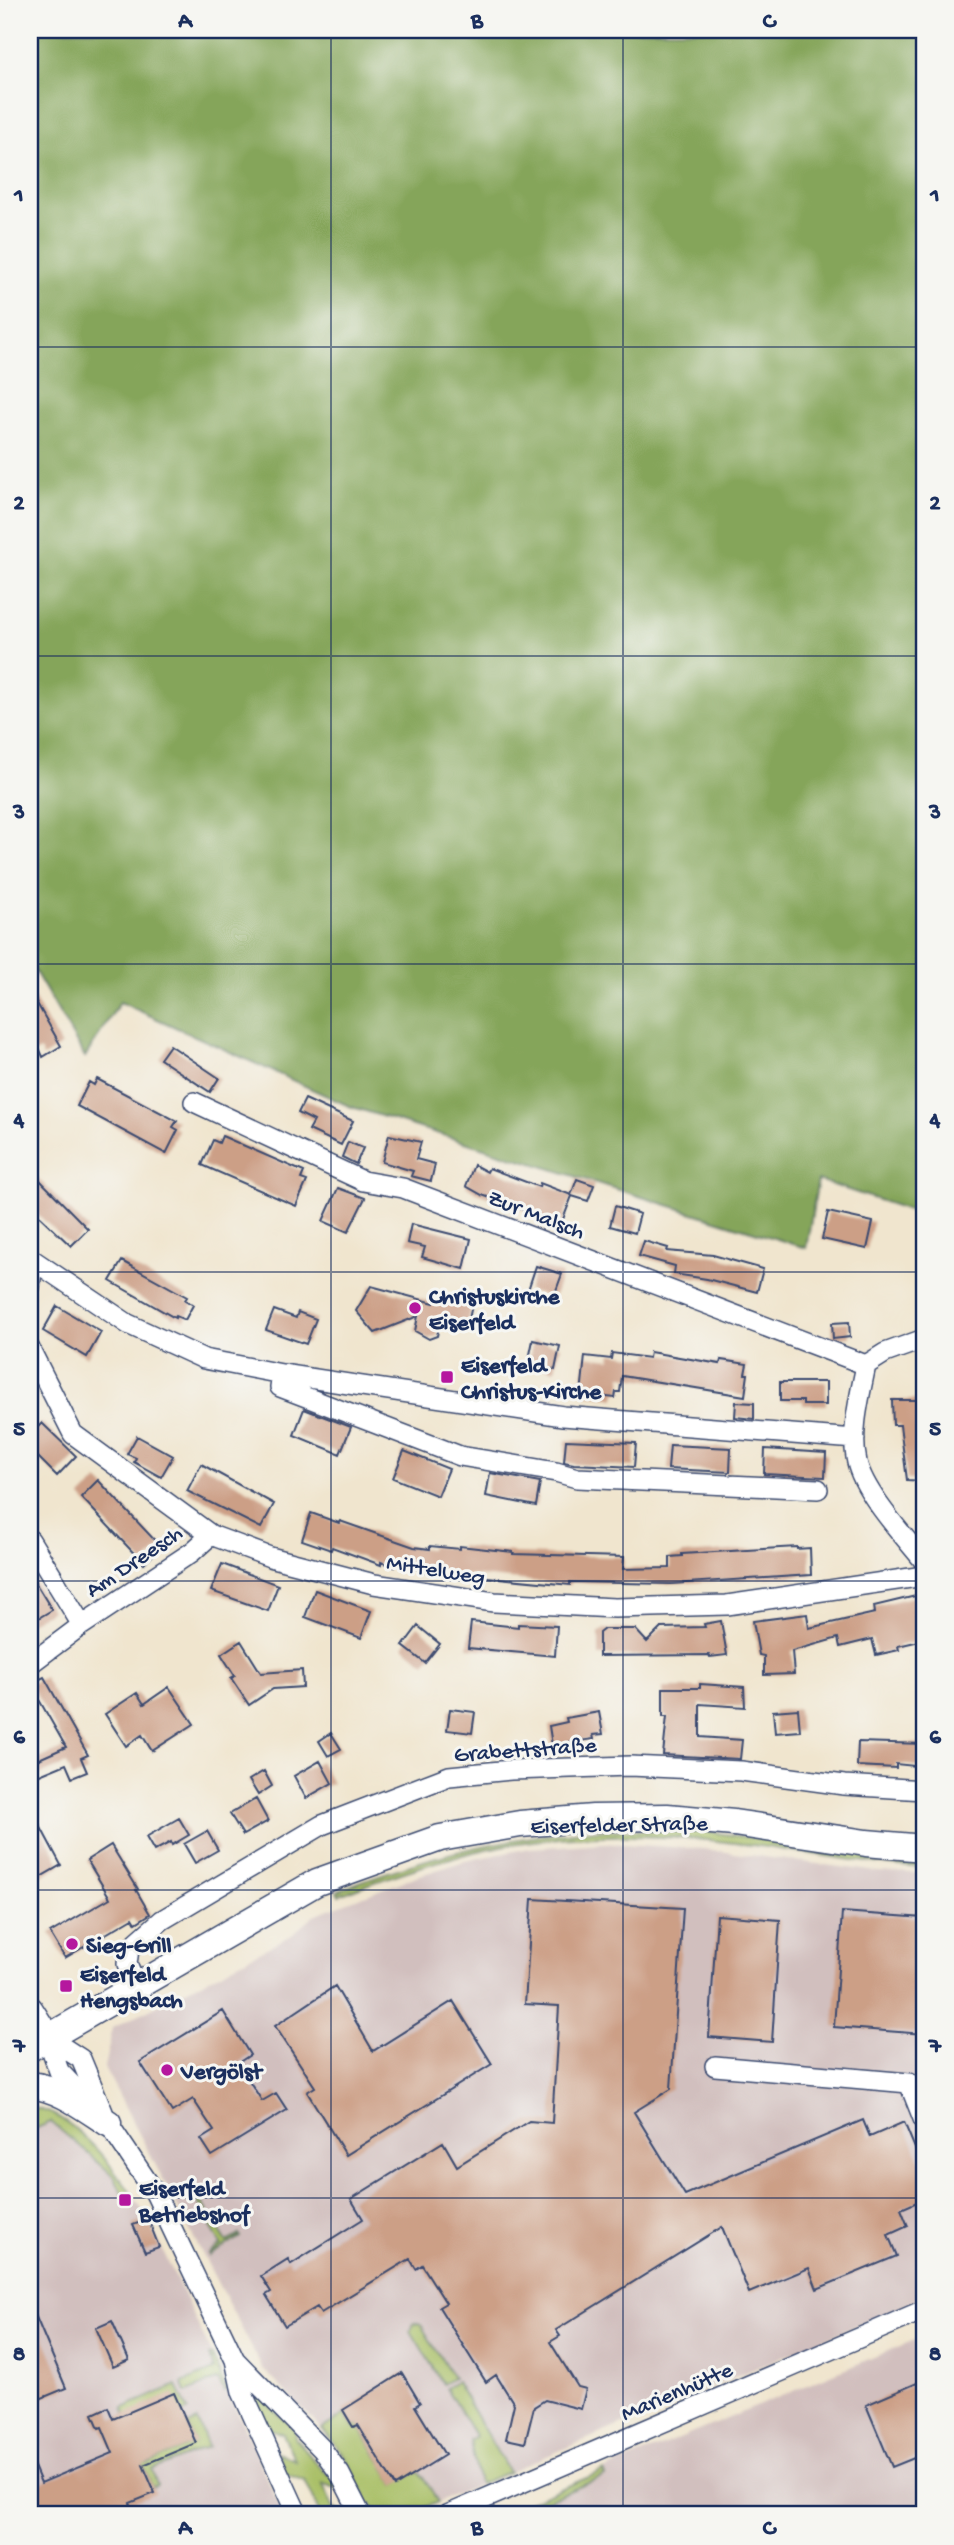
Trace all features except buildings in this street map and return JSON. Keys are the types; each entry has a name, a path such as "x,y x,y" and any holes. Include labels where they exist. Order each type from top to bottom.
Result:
{"main road":[{"name":"Eiserfelder Straße","path":"39,2042 317,1882 440,1838 506,1826 593,1818 667,1817 924,1848"},
{"path":"30,2010 39,2042"},
{"path":"30,2085 68,2096 108,2123"}],"street":[{"name":"Zur Malsch","path":"194,1102 363,1181 403,1188 866,1365"},
{"path":"31,1260 128,1324 204,1359 282,1374 563,1416 855,1439"},
{"path":"30,1287 31,1260"},
{"path":"924,1339 885,1353 866,1365 855,1439 857,1463 865,1482 924,1561"},
{"name":"Mittelweg","path":"30,1349 73,1434 211,1535 270,1557 374,1584 494,1602 615,1608 727,1605 924,1576"},
{"path":"282,1374 281,1387 460,1456 577,1478 818,1489"},
{"name":"Am Dreesch","path":"30,1664 82,1625 192,1552 211,1535"},
{"name":"Am Dreesch","path":"30,1540 82,1625"},
{"name":"Grabettstraße","path":"136,1986 127,1964 129,1949 162,1920 322,1825 449,1776 511,1770 630,1766 741,1771 844,1785 924,1790"},
{"path":"39,2042 59,2071 108,2123 155,2193 235,2360 243,2394 298,2515"},
{"path":"715,2066 909,2083 924,2121"},
{"name":"Marienhütte","path":"447,2515 924,2310"},
{"path":"235,2360 321,2449 340,2474 361,2515"}],"shaded area":[{"path":"605,1843 704,1849 878,1872 924,1873 924,2297 407,2515 381,2515 372,2508 345,2456 330,2437 263,2369 104,2067 113,2028 292,1935 314,1915 417,1876 465,1861 530,1848"},
{"path":"30,2108 61,2118 101,2154 148,2219 283,2515 30,2515"},
{"path":"924,2336 924,2515 498,2515 515,2508"}],"green space":[{"path":"30,30 924,30 924,1215 818,1180 806,1248 349,1106 120,1002 85,1057 30,963"},
{"path":"597,1830 708,1832 924,1860 924,1868 712,1841 595,1836 495,1847 416,1868 339,1895 337,1892 392,1871 468,1849 545,1835"},
{"path":"30,2108 60,2118 87,2140 131,2193 125,2200 114,2176 51,2122 30,2131"},
{"path":"192,2186 227,2242 239,2235 240,2237 209,2256 221,2245 190,2187"},
{"path":"414,2323 421,2325 453,2378 443,2384 411,2331"},
{"path":"212,2355 227,2391 224,2392 218,2379 186,2393 182,2383 214,2370 209,2356"},
{"path":"456,2382 509,2472 479,2484 470,2441 476,2437 446,2388"},
{"path":"177,2385 188,2410 183,2413 125,2414 123,2408"},
{"path":"249,2386 295,2430 295,2439 319,2466 334,2477 340,2490 322,2483 334,2509 348,2515 321,2515 305,2481 286,2474 277,2453 295,2460 283,2434 265,2427"},
{"path":"345,2414 353,2427 358,2425 395,2485 419,2471 438,2502 407,2515 381,2515 368,2502 345,2456 322,2429"},
{"path":"198,2421 208,2447 152,2470 157,2485 152,2487 141,2460 147,2464 195,2443 188,2425"},
{"path":"603,2471 605,2476 517,2513 515,2508"}],"place":[{"name":"Christuskirche Eiserfeld","path":"415,1308"},
{"name":"Eiserfeld Christus-Kirche","path":"447,1377"},
{"name":"Sieg-Grill","path":"72,1944"},
{"name":"Eiserfeld Hengsbach","path":"66,1986"},
{"name":"Vergölst","path":"167,2070"},
{"name":"Eiserfeld Betriebshof","path":"125,2200"}]}
